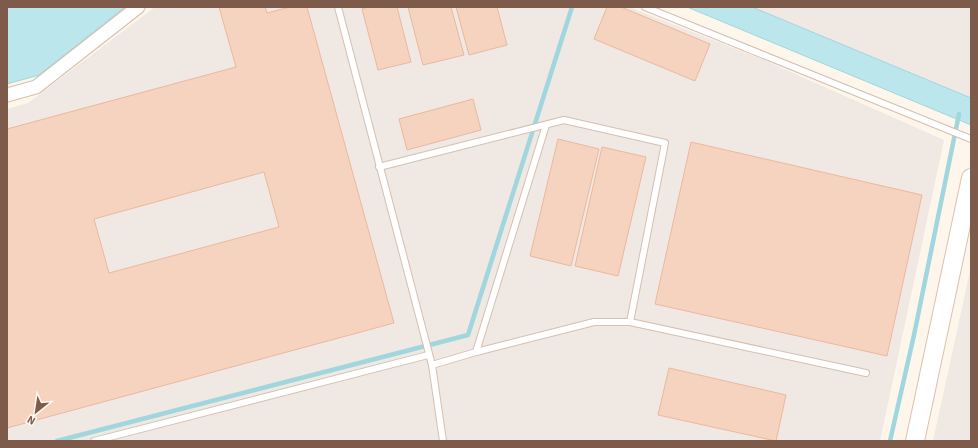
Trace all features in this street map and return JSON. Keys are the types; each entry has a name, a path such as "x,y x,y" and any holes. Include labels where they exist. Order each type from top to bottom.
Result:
{"street":[{"path":"7,95 36,87 138,7"},
{"path":"915,441 971,178"}],"lane":[{"path":"338,7 432,365 443,441"},
{"path":"645,7 971,139"},
{"path":"380,167 564,120 665,143 630,322"},
{"path":"476,352 546,125"},
{"path":"432,365 476,352 594,322 630,322 866,374"},
{"path":"94,441 428,354"}],"shaded area":[{"path":"155,7 629,7 759,58 944,140 880,441 7,441 7,109 28,103"},
{"path":"752,7 971,7 971,98"},
{"path":"971,266 971,441 933,441 949,368"}],"water":[{"path":"7,7 125,7 39,75 7,84"},
{"path":"687,7 752,7 971,98 971,125"}],"building":[{"path":"219,7 265,7 267,13 290,7 307,7 394,323 7,428 7,129 236,67","holes":["264,172 279,227 109,273 94,219"]},
{"path":"368,7 397,7 411,62 378,70 362,9"},
{"path":"408,7 451,7 464,55 423,65"},
{"path":"456,7 497,7 507,45 469,55"},
{"path":"607,7 621,7 710,44 695,81 594,39"},
{"path":"473,99 481,130 407,150 399,119"},
{"path":"558,139 599,149 571,266 530,256"},
{"path":"691,142 922,195 887,356 655,304"},
{"path":"602,147 646,157 618,276 575,266"},
{"path":"669,368 786,395 776,441 658,415"}],"waterway":[{"path":"57,441 468,335 572,7"},
{"path":"890,441 914,335 959,114"}]}
